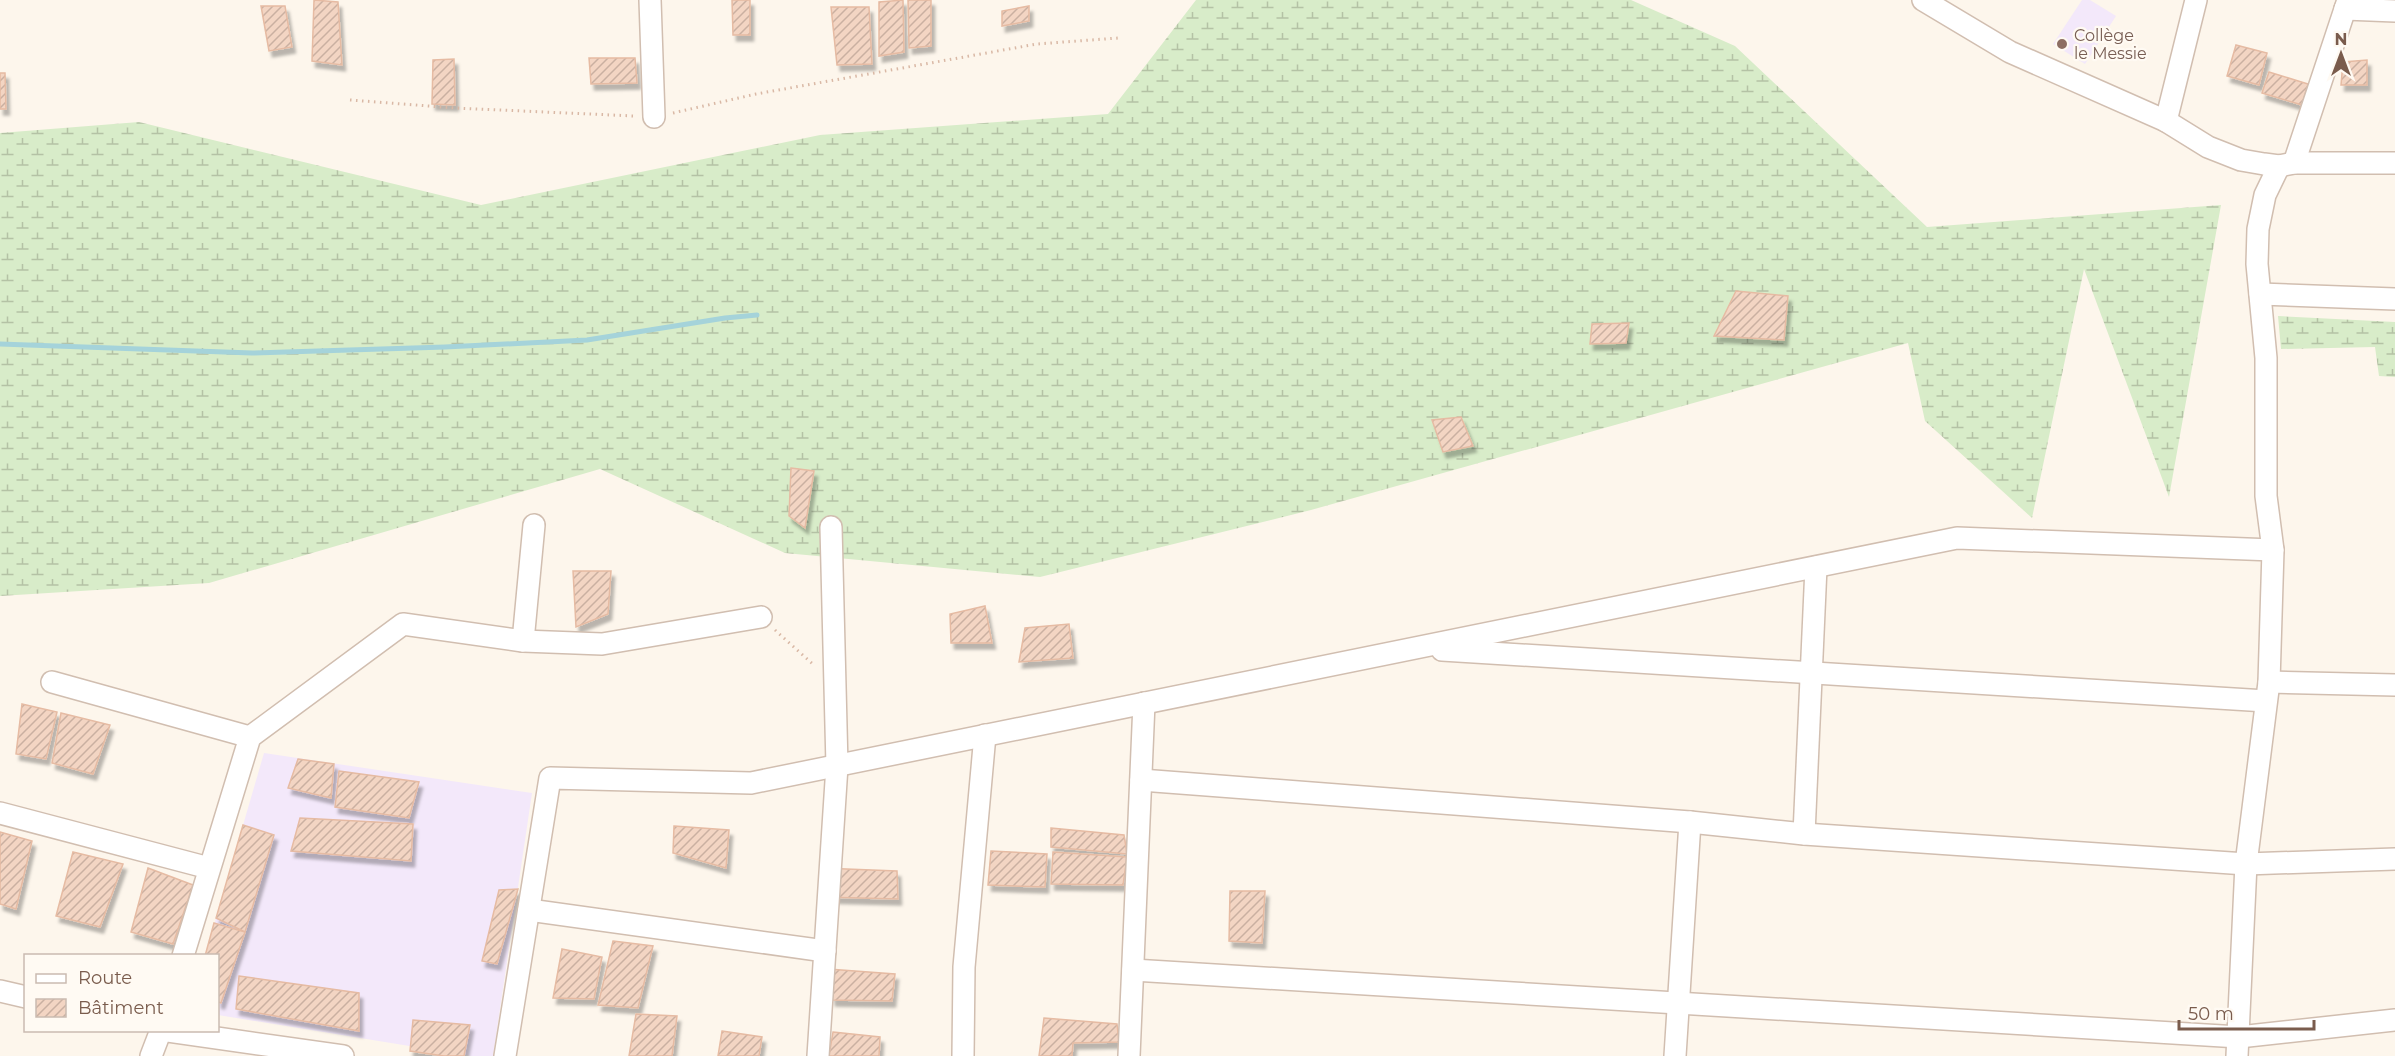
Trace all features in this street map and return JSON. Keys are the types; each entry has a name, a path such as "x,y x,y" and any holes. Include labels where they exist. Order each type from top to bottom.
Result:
{"street":[{"path":"650,0 654,117"},
{"path":"1923,0 2010,52 2166,121 2208,147 2241,160 2287,164 2395,163"},
{"path":"2166,121 2196,0"},
{"path":"2238,1046 2246,864 2268,692 2273,550 2266,496 2266,358 2257,264 2258,229 2265,195 2287,164 2346,5 2395,11"},
{"path":"2260,294 2395,298"},
{"path":"524,640 534,525"},
{"path":"818,1056 837,766 831,527"},
{"path":"506,1056 550,778 751,783 1957,538 2273,550"},
{"path":"1804,834 1816,567"},
{"path":"184,954 250,737 403,624 524,640 602,644 761,617"},
{"path":"1412,648 1811,672 2268,692 2395,685"},
{"path":"52,681 250,737"},
{"path":"1130,1056 1144,703"},
{"path":"963,1056 964,967 986,735"},
{"path":"1141,780 1690,822 1804,834 2246,864 2395,859"},
{"path":"0,813 209,868"},
{"path":"1675,1056 1690,822"},
{"path":"529,910 825,951"},
{"path":"1133,970 1679,1003 2238,1046 2395,1020"},
{"path":"0,991 24,997"},
{"path":"151,1056 160,1032"},
{"path":"174,1032 305,1053 343,1056"}],"path":[{"path":"351,100 455,108 654,117 756,94 1037,44 1118,38"},
{"path":"761,617 836,684"}],"shaded area":[{"name":"Collège le Messie","path":"2082,0 2090,0 2116,16 2085,64 2053,44"},
{"path":"264,753 532,793 493,1056 471,1056 219,1015 219,954 206,954"}],"green space":[{"path":"1196,0 1631,0 1735,46 1927,227 2221,205 2169,497 2084,269 2032,518 1925,421 1908,343 1311,510 1040,577 785,553 600,469 209,583 0,596 0,133 139,122 481,205 820,135 1108,114"},
{"path":"2278,316 2395,322 2395,377 2379,376 2375,347 2281,349"}],"building":[{"path":"314,0 338,2 342,65 312,61"},
{"path":"732,0 750,0 750,35 733,35"},
{"path":"903,0 904,52 879,56 879,2"},
{"path":"908,0 931,0 931,46 909,48"},
{"path":"261,6 285,6 292,47 269,51"},
{"path":"1029,6 1029,21 1002,26 1002,11"},
{"path":"831,7 869,7 872,64 837,65"},
{"path":"2236,45 2267,53 2259,85 2227,76"},
{"path":"589,58 635,58 637,83 591,84"},
{"path":"454,59 455,105 432,104 433,60"},
{"path":"2367,60 2367,85 2341,85 2343,62"},
{"path":"2269,72 2308,84 2302,105 2262,93"},
{"path":"0,73 5,73 6,109 0,109"},
{"path":"1736,291 1788,296 1784,340 1714,336"},
{"path":"1629,323 1626,343 1590,344 1592,324"},
{"path":"1461,417 1473,446 1443,452 1432,420"},
{"path":"791,468 814,471 805,528 789,516"},
{"path":"573,571 611,571 608,614 576,627"},
{"path":"985,606 992,643 951,643 950,614"},
{"path":"1069,624 1073,658 1019,662 1025,628"},
{"path":"22,704 57,712 46,759 16,754"},
{"path":"61,713 110,725 93,774 52,763"},
{"path":"298,759 334,764 331,798 288,788"},
{"path":"339,771 419,782 409,818 335,807"},
{"path":"300,818 413,824 411,861 291,851"},
{"path":"243,825 274,835 245,932 216,918"},
{"path":"674,826 729,830 726,868 673,853"},
{"path":"1051,828 1124,835 1127,854 1051,847"},
{"path":"0,832 32,841 16,909 0,904"},
{"path":"991,851 1047,854 1045,887 988,885"},
{"path":"73,852 123,864 100,927 56,916"},
{"path":"1053,852 1127,857 1123,885 1051,884"},
{"path":"148,868 193,885 173,944 131,932"},
{"path":"821,868 897,871 898,899 821,897"},
{"path":"518,889 497,964 482,961 499,890"},
{"path":"1230,891 1265,891 1262,943 1229,941"},
{"path":"214,923 245,932 221,1003 219,1002 219,954 206,954"},
{"path":"613,941 653,946 638,1008 598,1005"},
{"path":"562,949 602,957 594,999 553,998"},
{"path":"828,969 895,974 892,1001 832,1000"},
{"path":"239,976 359,993 359,1031 236,1009"},
{"path":"636,1014 677,1016 672,1056 629,1056"},
{"path":"1044,1018 1117,1024 1119,1042 1073,1043 1072,1056 1039,1056"},
{"path":"413,1020 470,1025 464,1056 444,1056 410,1051"},
{"path":"722,1031 762,1037 759,1056 718,1056"},
{"path":"833,1032 880,1037 879,1056 829,1056"}],"waterway":[{"path":"0,344 252,353 445,347 587,340 757,315"}],"place":[{"name":"Collège le Messie","path":"2062,44"}]}
